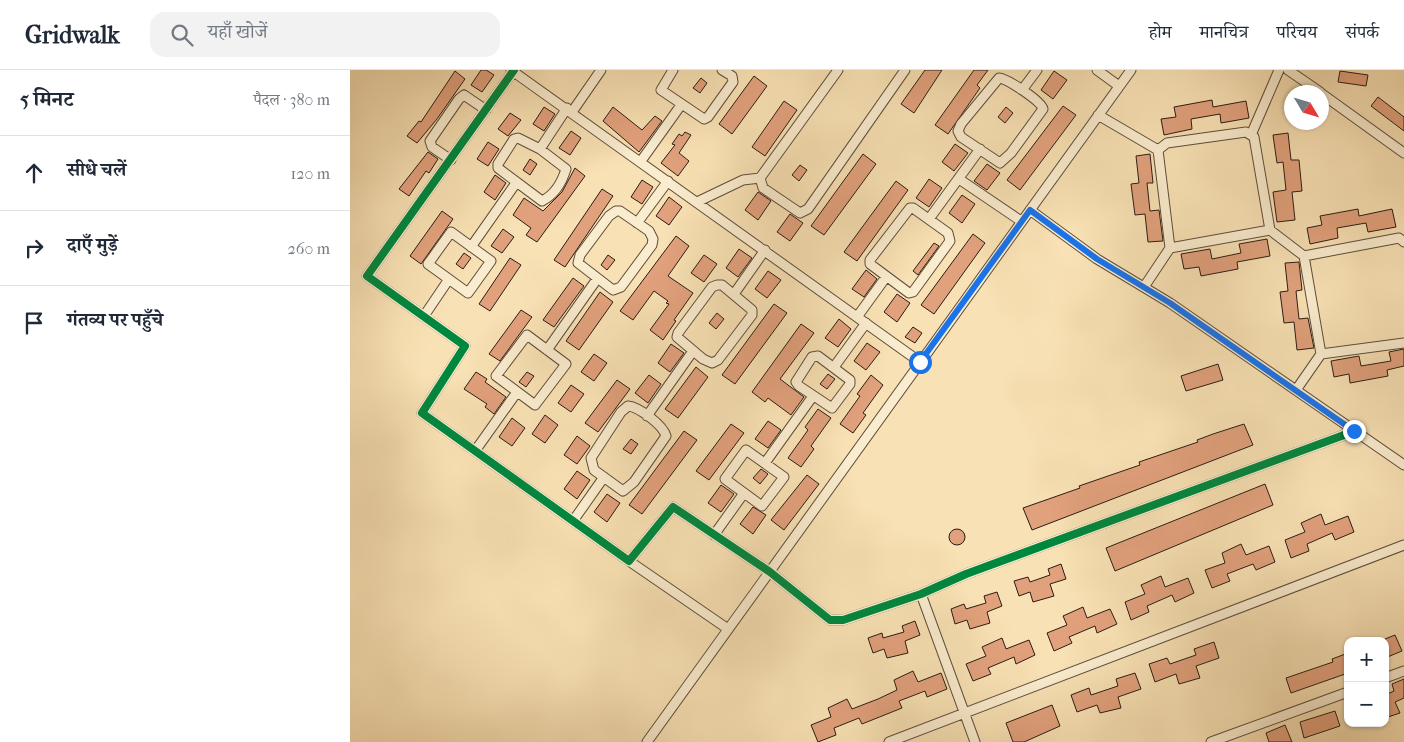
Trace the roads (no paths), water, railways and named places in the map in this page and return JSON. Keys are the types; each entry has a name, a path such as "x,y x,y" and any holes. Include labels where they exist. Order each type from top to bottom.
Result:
{"street":[{"path":"728,629 629,561 422,413 465,346 367,276 513,70 920,362"},
{"path":"540,149 601,70"},
{"path":"673,70 660,90 700,118 708,117 733,82 732,76 722,70"},
{"path":"697,202 743,180 760,178 838,70"},
{"path":"760,178 763,188 797,212 805,212 906,70"},
{"path":"1022,90 1037,70"},
{"path":"1097,70 1119,86"},
{"path":"647,742 1131,70"},
{"path":"1251,135 1279,70"},
{"path":"1288,70 1310,85"},
{"path":"1000,78 1022,90 1043,106 1041,115 1003,163 1000,163 980,149 961,137 958,131 961,124 1000,78"},
{"path":"451,160 432,147 430,141 459,99 468,96 486,110"},
{"path":"1329,99 1404,153"},
{"path":"641,161 681,105"},
{"path":"1098,115 1158,150"},
{"path":"1158,150 1167,143 1246,132 1254,137 1270,230 1304,256 1321,354 1296,390"},
{"path":"518,138 540,149 566,169 561,182 552,194 542,200 498,168 498,164 514,139 518,138"},
{"path":"929,219 980,149"},
{"path":"1144,287 1170,248 1158,150"},
{"path":"959,179 1021,221"},
{"path":"637,223 668,181"},
{"path":"472,247 516,182"},
{"path":"913,208 950,236 950,241 913,292 909,293 886,277 872,267 870,260 906,210 913,208"},
{"path":"1030,210 1097,259 1144,287 1404,465"},
{"path":"616,211 620,211 649,231 653,239 652,246 617,290 610,289 597,279 578,263 580,255 609,216 616,211"},
{"path":"1170,248 1270,230"},
{"path":"451,232 491,261 468,292 449,279 428,264 451,232"},
{"path":"1304,256 1399,238 1404,241"},
{"path":"734,294 765,250"},
{"path":"857,317 886,277"},
{"path":"424,316 449,279"},
{"path":"548,350 597,279"},
{"path":"722,285 734,294 747,304 752,310 752,315 718,360 712,363 680,341 678,332 712,287 722,285"},
{"path":"834,367 866,323"},
{"path":"527,334 566,364 535,406 517,392 496,376 527,334"},
{"path":"1321,354 1404,343"},
{"path":"647,416 693,351"},
{"path":"818,356 834,367 848,376 850,384 834,406 828,408 796,382 812,357 818,356"},
{"path":"475,451 517,392"},
{"path":"765,464 813,396"},
{"path":"630,405 647,416 665,432 664,440 626,490 619,489 594,470 591,462 592,454 624,408 630,405"},
{"path":"629,561 673,507 770,572 830,620 836,621 921,594 966,574 1354,431"},
{"path":"746,450 765,464 784,476 762,506 725,479 746,450"},
{"path":"573,521 604,477"},
{"path":"714,535 744,493"},
{"path":"889,742 1404,545"},
{"path":"921,594 975,742"},
{"path":"1389,677 1404,671"},
{"path":"1211,742 1344,693"}]}
